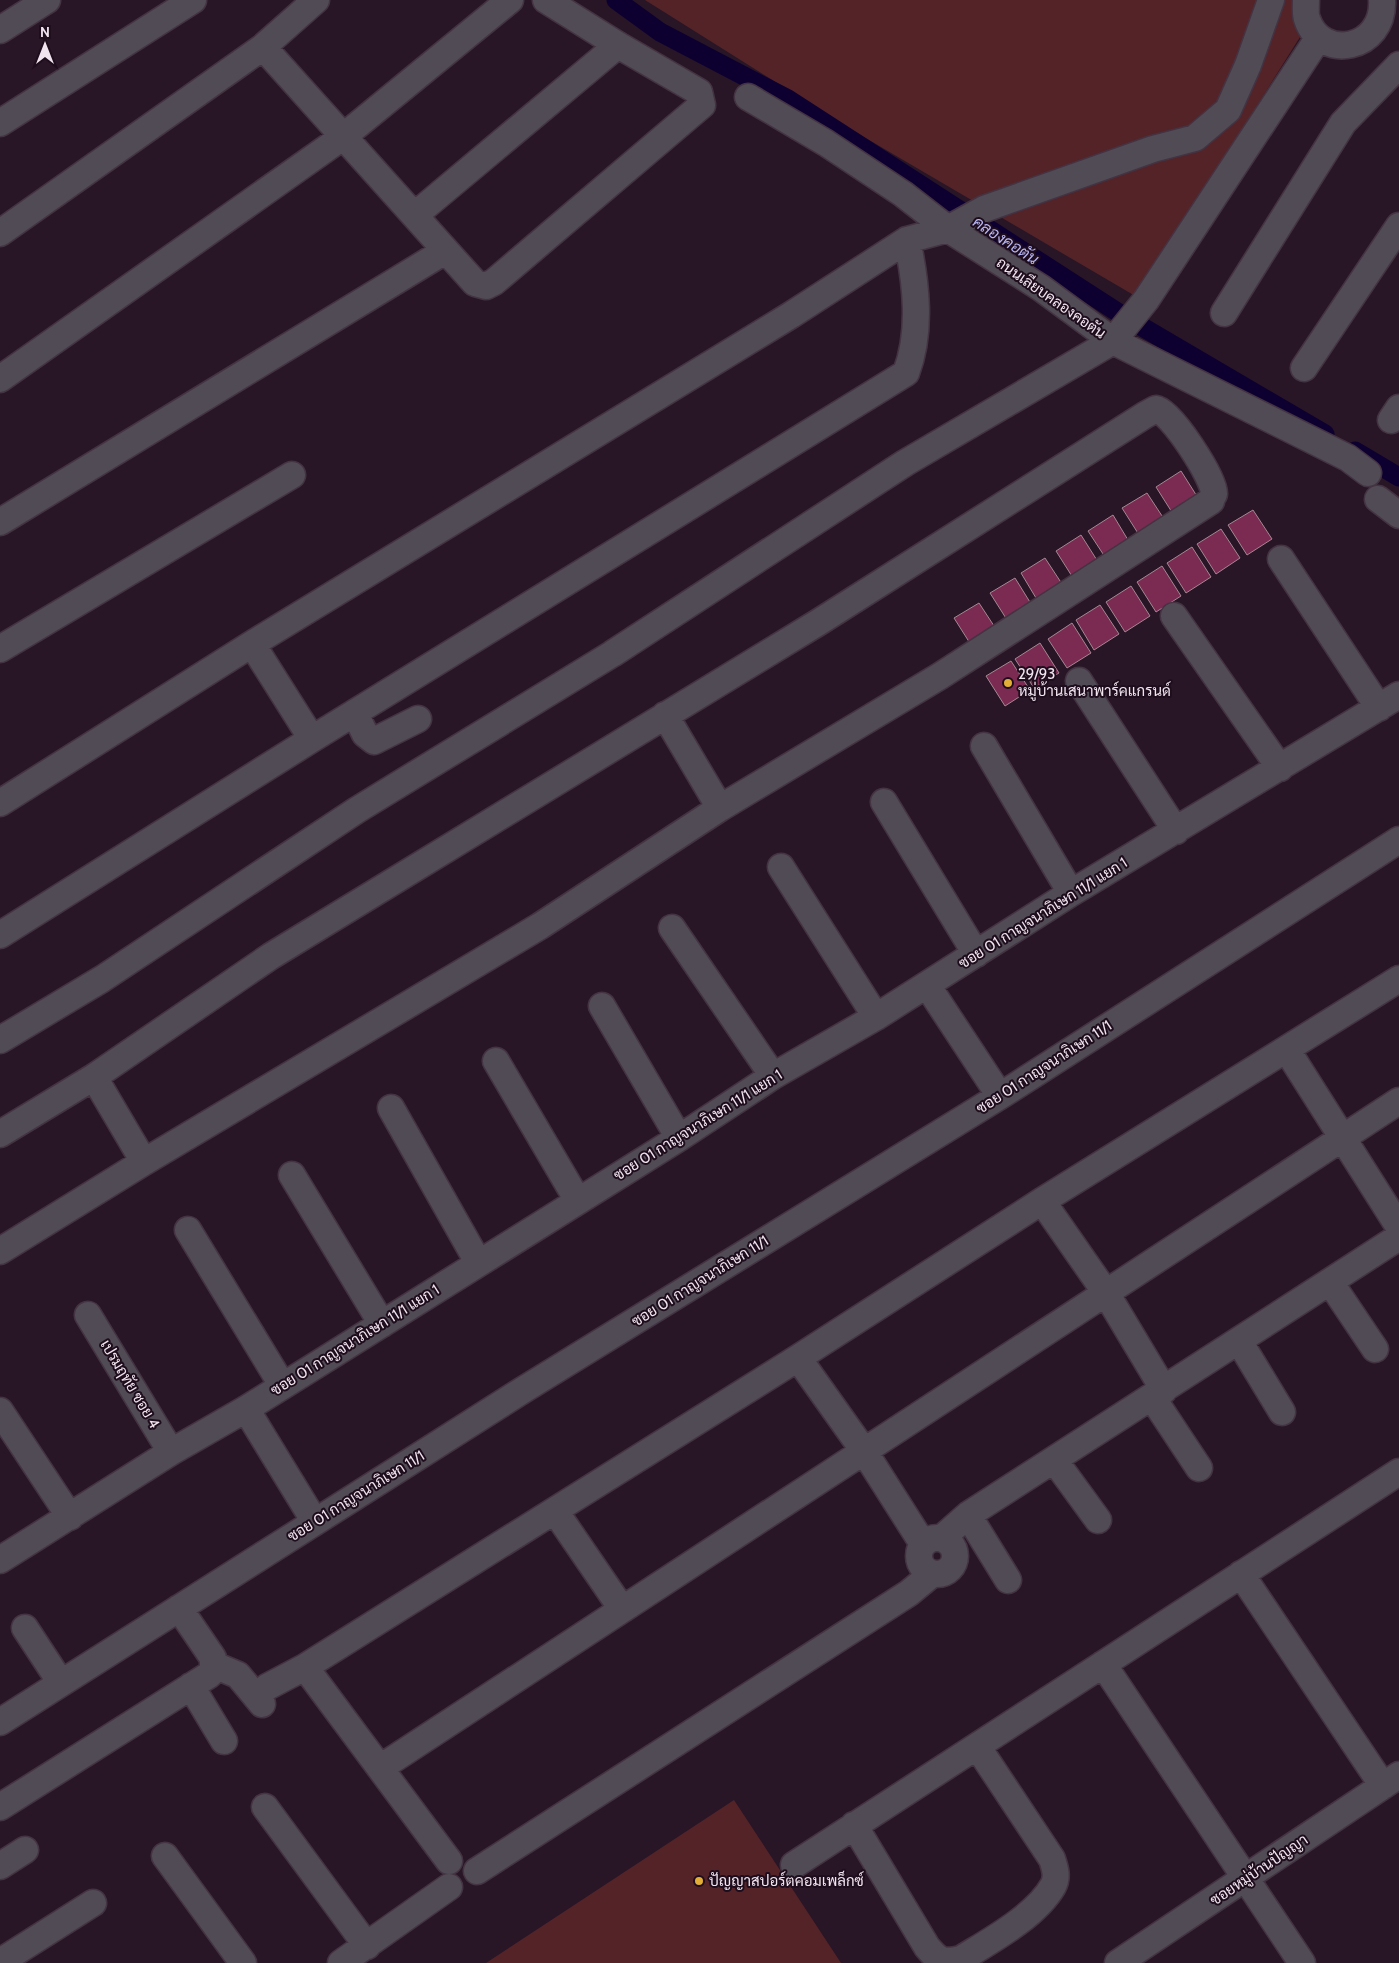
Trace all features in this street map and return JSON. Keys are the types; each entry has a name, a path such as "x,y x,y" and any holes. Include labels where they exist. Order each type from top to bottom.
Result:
{"street":[{"path":"0,30 47,0"},
{"path":"0,123 193,0"},
{"path":"0,233 264,47 316,0"},
{"path":"0,380 344,136 510,0"},
{"path":"264,47 445,251 475,283 486,286 494,282 702,106 699,92 546,0"},
{"path":"0,803 252,644 791,315 907,240 954,225 984,209 1153,149 1195,138 1228,110 1248,65 1270,0"},
{"path":"1306,0 1307,20 1319,37 1334,44 1350,45 1365,40 1377,28 1382,12 1382,0"},
{"path":"0,1040 102,979 357,810 612,654 905,463 1116,336 1146,300 1319,37"},
{"path":"415,215 618,45"},
{"path":"1224,313 1343,123 1399,65"},
{"name":"ถนนเลียบคลองคอตัน","path":"748,97 853,160 903,194 954,225 1041,288 1116,336 1348,458 1368,473"},
{"path":"1304,368 1399,226"},
{"path":"0,935 312,739 906,373 912,358 914,341 915,280 907,240"},
{"path":"0,522 445,251"},
{"path":"0,1251 144,1162 540,926 720,808 940,676 1210,501 1214,494 1212,484 1189,444 1164,412 1156,409 1150,412 819,622 271,956 94,1077 2,1129"},
{"path":"0,649 292,475"},
{"path":"1378,499 1399,514"},
{"path":"1281,559 1389,701"},
{"path":"1174,616 1280,768"},
{"path":"252,644 312,739"},
{"path":"1079,681 1176,831"},
{"name":"ซอย 01 กาญจนาภิเษก 11/1 แยก 1","path":"0,1560 171,1452 246,1409 382,1324 478,1262 679,1138 773,1076 876,1017 1071,893 1389,701"},
{"path":"355,713 365,734 374,742 418,719"},
{"path":"666,715 720,808"},
{"path":"984,746 1071,893"},
{"path":"884,802 976,954"},
{"name":"ซอย 01 กาญจนาภิเษก 11/1","path":"0,1722 800,1218 1000,1096 1399,840"},
{"path":"781,867 876,1017"},
{"path":"672,928 773,1076"},
{"path":"214,1665 238,1675 264,1695 305,1667 798,1358 1042,1201 1399,979"},
{"path":"927,985 1000,1096"},
{"path":"602,1006 679,1138"},
{"path":"1287,1050 1399,1227"},
{"path":"496,1061 578,1201"},
{"path":"94,1077 144,1162"},
{"path":"380,1768 1399,1101"},
{"path":"391,1108 478,1262"},
{"path":"292,1175 382,1324"},
{"path":"1042,1201 1106,1293 1199,1468"},
{"path":"188,1230 282,1386"},
{"path":"477,1871 909,1593 932,1574 920,1565 919,1551 932,1541 968,1515 1055,1461 1399,1237"},
{"path":"1330,1282 1375,1349"},
{"name":"เปรมฤทัย ซอย 4","path":"88,1315 171,1452"},
{"path":"1239,1341 1282,1412"},
{"path":"798,1358 864,1451 932,1541"},
{"path":"246,1409 315,1522"},
{"path":"0,1411 70,1517"},
{"path":"1055,1461 1098,1520"},
{"path":"794,1865 1398,1475"},
{"path":"555,1511 622,1609"},
{"path":"968,1515 1008,1580"},
{"path":"1242,1574 1391,1781"},
{"path":"0,1807 209,1675 214,1665 213,1658 179,1608"},
{"path":"25,1628 62,1683"},
{"path":"1103,1664 1302,1963"},
{"path":"305,1667 449,1861"},
{"path":"191,1686 224,1742"},
{"path":"854,1825 926,1947 937,1959 949,1963 961,1959 1026,1916 1054,1885 1056,1870 1052,1859 977,1746"},
{"name":"ซอยหมู่บ้านปัญญา","path":"1118,1963 1391,1781"},
{"path":"265,1807 368,1946"},
{"path":"0,1866 25,1850"},
{"path":"165,1856 244,1963"},
{"path":"462,1857 474,1864 477,1871 476,1879 472,1886 465,1890 457,1890 450,1887 443,1874 449,1861 462,1857"},
{"path":"341,1963 450,1887"},
{"path":"0,1962 93,1903"}],"shaded area":[{"path":"645,0 1295,0 1293,8 1300,37 1137,297 852,130"},
{"name":"ปัญญาสปอร์ตคอมเพล็กซ์","path":"734,1800 841,1963 486,1963"}],"building":[{"path":"1181,471 1200,501 1175,517 1156,487"},
{"path":"1147,493 1166,522 1141,538 1122,508"},
{"path":"1253,510 1272,539 1247,555 1228,525"},
{"path":"1113,515 1131,545 1107,560 1088,531"},
{"path":"1221,529 1240,558 1216,574 1197,544"},
{"path":"1081,535 1100,565 1075,581 1056,551"},
{"path":"1192,547 1211,577 1186,593 1167,563"},
{"path":"1045,558 1064,587 1039,603 1021,573"},
{"path":"1162,566 1181,596 1156,612 1137,582"},
{"path":"1015,578 1033,607 1009,623 990,593"},
{"path":"1131,586 1150,616 1125,632 1106,602"},
{"path":"979,603 998,632 973,648 954,618"},
{"path":"1100,605 1119,634 1094,650 1076,620"},
{"path":"1072,623 1091,653 1067,668 1048,639"},
{"path":"1040,643 1059,673 1034,688 1015,659"},
{"name":"29/93 หมู่บ้านเสนาพาร์คแกรนด์","path":"1011,661 1030,690 1005,706 986,676"}],"waterway":[{"name":"คลองคอตัน","path":"616,0 660,32 788,99 1122,315 1325,434"},
{"name":"คลองคอตัน","path":"1355,451 1399,477"}],"place":[{"name":"29/93 หมู่บ้านเสนาพาร์คแกรนด์","path":"1008,683"},
{"name":"ปัญญาสปอร์ตคอมเพล็กซ์","path":"699,1881"}]}
